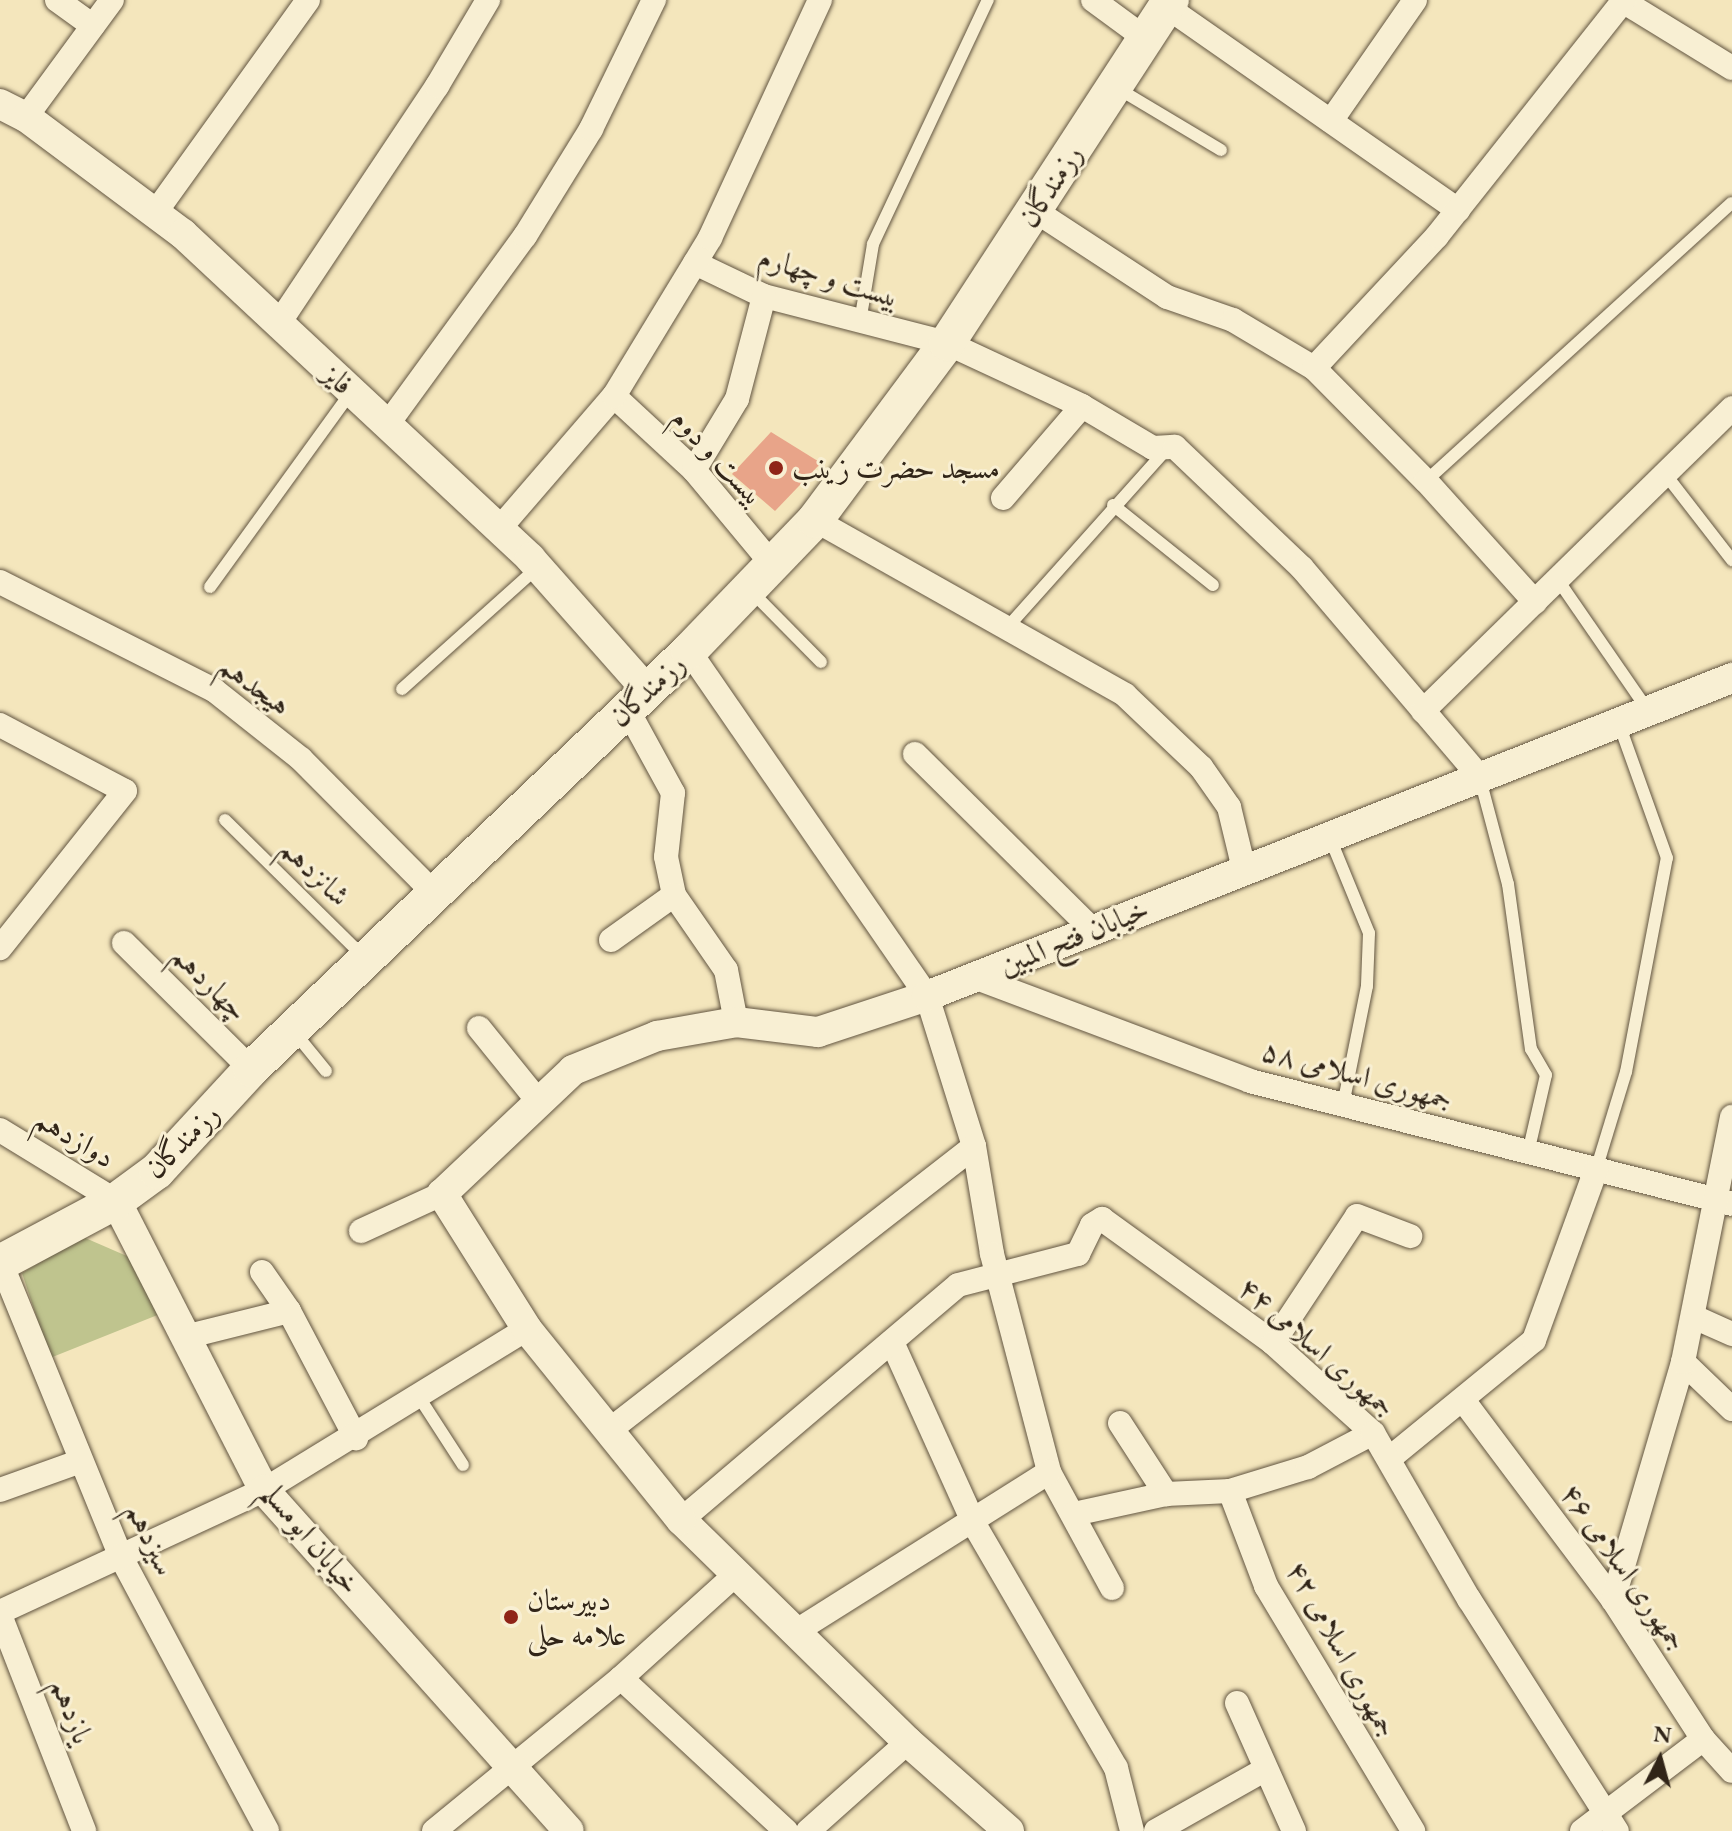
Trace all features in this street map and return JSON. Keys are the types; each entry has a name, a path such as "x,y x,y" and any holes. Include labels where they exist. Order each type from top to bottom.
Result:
{"main road":[{"name":"رزمندگان","path":"0,1263 116,1201 157,1171 251,1069 368,961 636,698 689,651 815,520 947,343 1169,4"}],"street":[{"path":"57,0 93,26"},
{"path":"13,110 93,26 112,0"},
{"path":"155,213 308,0"},
{"path":"279,323 437,86 488,0"},
{"path":"387,425 525,236 591,129 654,0"},
{"path":"499,529 614,396 695,263 820,0"},
{"path":"1093,0 1146,39"},
{"path":"1331,121 1415,0"},
{"path":"1314,368 1458,210 1623,0 1729,59"},
{"path":"1169,4 1458,210"},
{"name":"فایز","path":"13,110 155,213 279,323 499,529 538,567 636,698"},
{"path":"1034,210 1167,297 1233,320 1314,368 1426,481 1535,602"},
{"name":"بیست و چهارم","path":"695,263 764,296 947,343 1082,406 1153,448 1175,447 1302,568 1479,776"},
{"path":"694,470 737,399 764,296"},
{"name":"بیست و دوم","path":"614,396 694,470 760,576"},
{"path":"1003,498 1082,406"},
{"path":"1423,711 1732,408"},
{"path":"815,520 1125,695 1201,767 1229,807 1244,869"},
{"name":"هیجدهم","path":"0,582 214,690 301,759 435,894"},
{"path":"689,651 927,996 974,1146 999,1273 1049,1472 1112,1588"},
{"name":"خیابان فتح المبین","path":"442,1194 573,1070 657,1036 736,1022 818,1032 927,996 1732,678"},
{"path":"636,698 673,793 666,857 674,895 726,970 736,1022"},
{"path":"0,725 125,791 0,948"},
{"path":"915,754 1093,930"},
{"path":"611,940 674,895"},
{"name":"چهاردهم","path":"124,943 251,1069"},
{"name":"جمهوری اسلامی ۵۸","path":"974,977 1250,1081 1725,1203"},
{"path":"479,1028 539,1102"},
{"path":"1613,1600 1683,1362 1725,1203 1732,1117"},
{"name":"دوازدهم","path":"0,1130 116,1201"},
{"path":"611,1429 974,1146"},
{"path":"1390,1458 1534,1340 1596,1170"},
{"path":"361,1231 442,1194 527,1329 611,1429 681,1520 908,1742 1009,1831"},
{"name":"خیابان ابومسلم","path":"116,1201 189,1336 264,1490 569,1831"},
{"path":"1273,1343 1357,1216 1410,1236"},
{"name":"جمهوری اسلامی ۴۴","path":"999,1273 1078,1254 1092,1225 1102,1219 1273,1343 1373,1433 1469,1599 1611,1823"},
{"name":"سیزدهم","path":"0,1263 121,1557 267,1831"},
{"path":"262,1272 289,1311 356,1438"},
{"path":"681,1520 958,1285 999,1273"},
{"path":"189,1336 289,1311"},
{"path":"1694,1317 1732,1334"},
{"path":"0,1613 264,1490 356,1438 527,1329"},
{"path":"892,1342 974,1524 1116,1768 1132,1831"},
{"path":"1683,1362 1732,1409"},
{"name":"جمهوری اسلامی ۴۶","path":"1463,1400 1613,1600 1703,1739 1732,1771"},
{"path":"1120,1423 1166,1494"},
{"path":"1074,1514 1166,1494 1230,1491 1308,1467 1373,1433"},
{"path":"0,1490 81,1461"},
{"path":"795,1632 974,1524 1049,1472"},
{"name":"جمهوری اسلامی ۴۲","path":"1230,1491 1266,1586 1413,1831"},
{"path":"434,1831 621,1678 736,1574"},
{"name":"یازدهم","path":"0,1613 84,1831"},
{"path":"621,1678 786,1831"},
{"path":"1237,1703 1294,1831"},
{"path":"1582,1831 1611,1823 1703,1739"},
{"path":"808,1831 908,1742"},
{"path":"1156,1831 1266,1769"}],"lane":[{"path":"860,322 873,244 988,0"},
{"path":"1115,86 1221,150"},
{"path":"1426,481 1732,203"},
{"path":"210,587 352,391"},
{"path":"1005,630 1113,505 1168,447"},
{"path":"1666,475 1732,560"},
{"path":"1113,505 1213,585"},
{"path":"402,689 538,567"},
{"path":"760,576 821,662"},
{"path":"1558,580 1647,709"},
{"path":"1596,1170 1626,1072 1667,858 1618,721"},
{"path":"1479,776 1508,884 1531,1049 1546,1075 1528,1153"},
{"name":"شانزدهم","path":"225,820 368,961"},
{"path":"1329,836 1369,933 1367,986 1343,1105"},
{"path":"293,1030 326,1071"},
{"path":"419,1397 463,1465"}],"green space":[{"path":"83,1237 136,1260 160,1314 50,1358 22,1273"}],"building":[{"name":"مسجد حضرت زینب","path":"771,432 821,463 775,511 732,474"}],"place":[{"name":"مسجد حضرت زینب","path":"776,468"},
{"name":"دبیرستان علامه حلی","path":"511,1617"}]}
